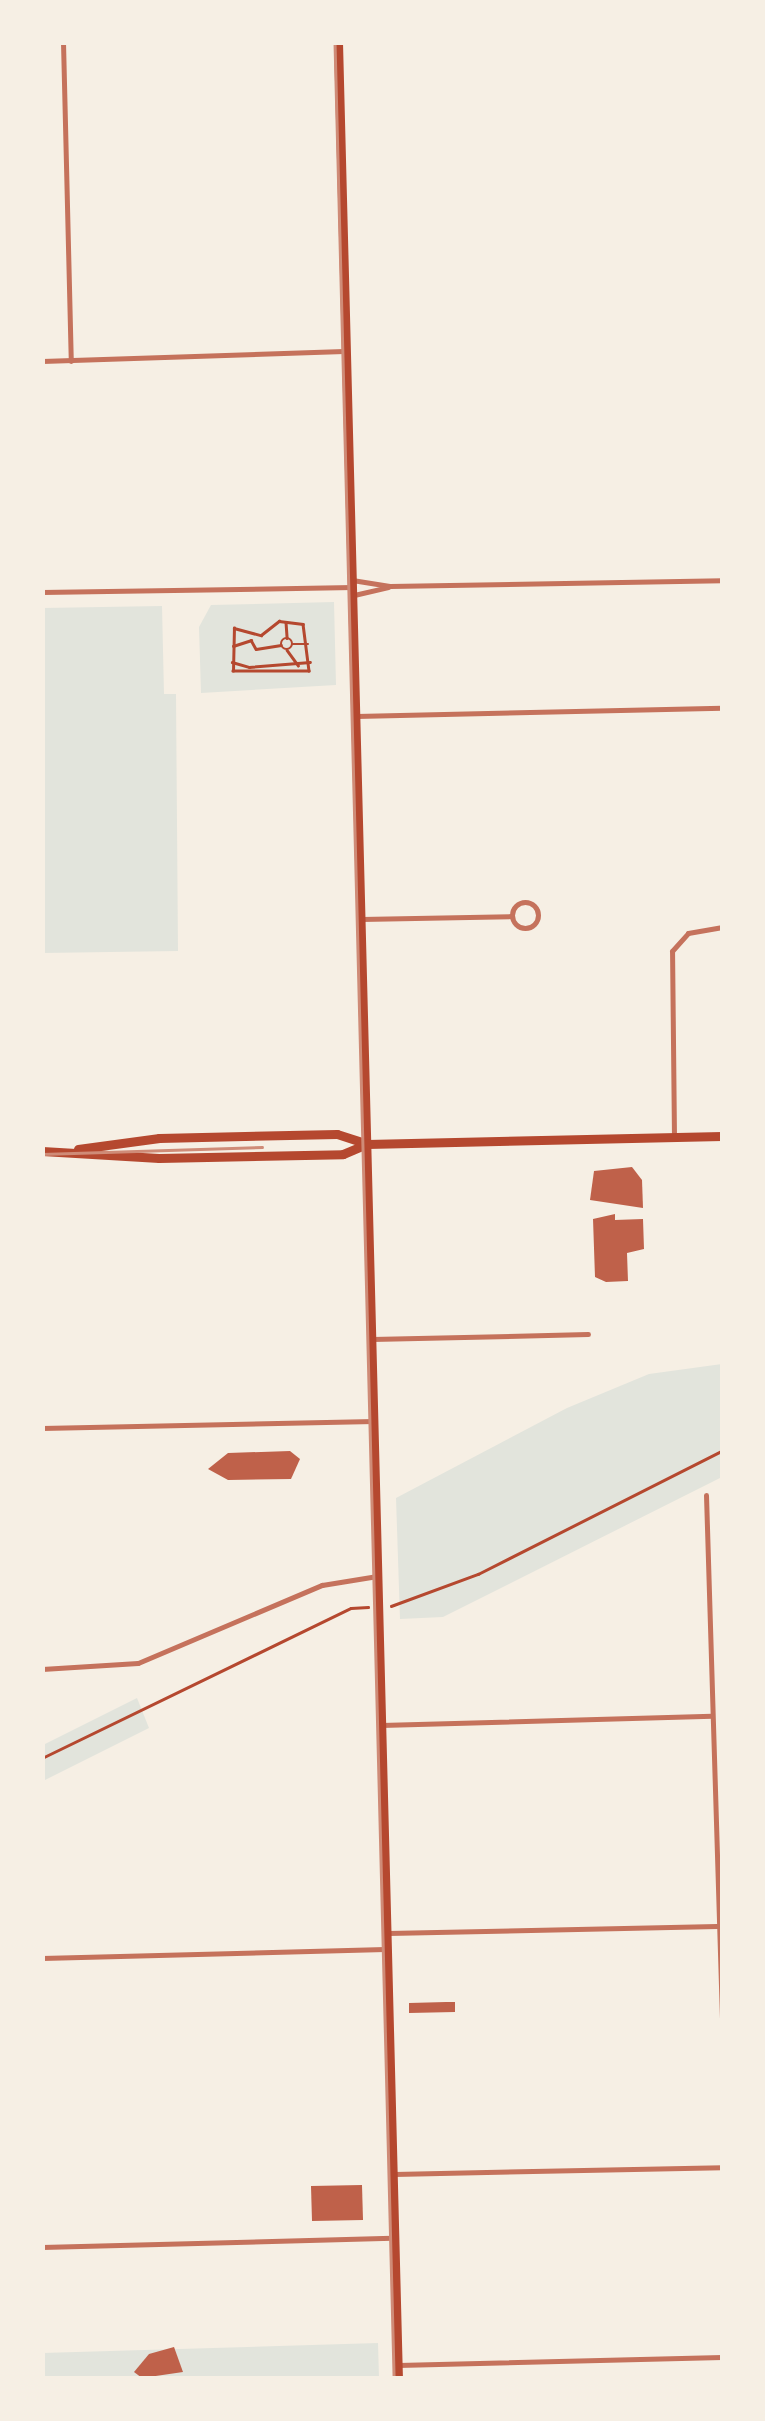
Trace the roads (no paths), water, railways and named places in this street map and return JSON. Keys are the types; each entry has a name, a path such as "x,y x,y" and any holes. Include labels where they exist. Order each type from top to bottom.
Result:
{"main road":[{"path":"338,42 398,2378"},
{"path":"42,1151 145,1139 337,1134 367,1144 722,1136"},
{"path":"72,1150 159,1158 343,1154 367,1144"}],"street":[{"path":"63,42 71,361"},
{"path":"42,361 346,351"},
{"path":"42,592 722,580"},
{"path":"353,588 390,586"},
{"path":"356,716 722,708"},
{"path":"362,919 512,916 528,928 538,914 525,902 512,916"},
{"path":"674,1137 672,951 688,933 722,928"},
{"path":"372,1339 588,1334"},
{"path":"42,1428 374,1421"},
{"path":"706,1495 722,2018"},
{"path":"42,1668 138,1663 322,1585 378,1576"},
{"path":"382,1725 712,1716"},
{"path":"388,1933 718,1926"},
{"path":"42,1958 388,1949"},
{"path":"394,2174 722,2167"},
{"path":"42,2248 395,2238"},
{"path":"398,2365 722,2357"}],"tram line":[{"path":"335,42 394,2378"},
{"path":"42,1154 262,1147"}]}
